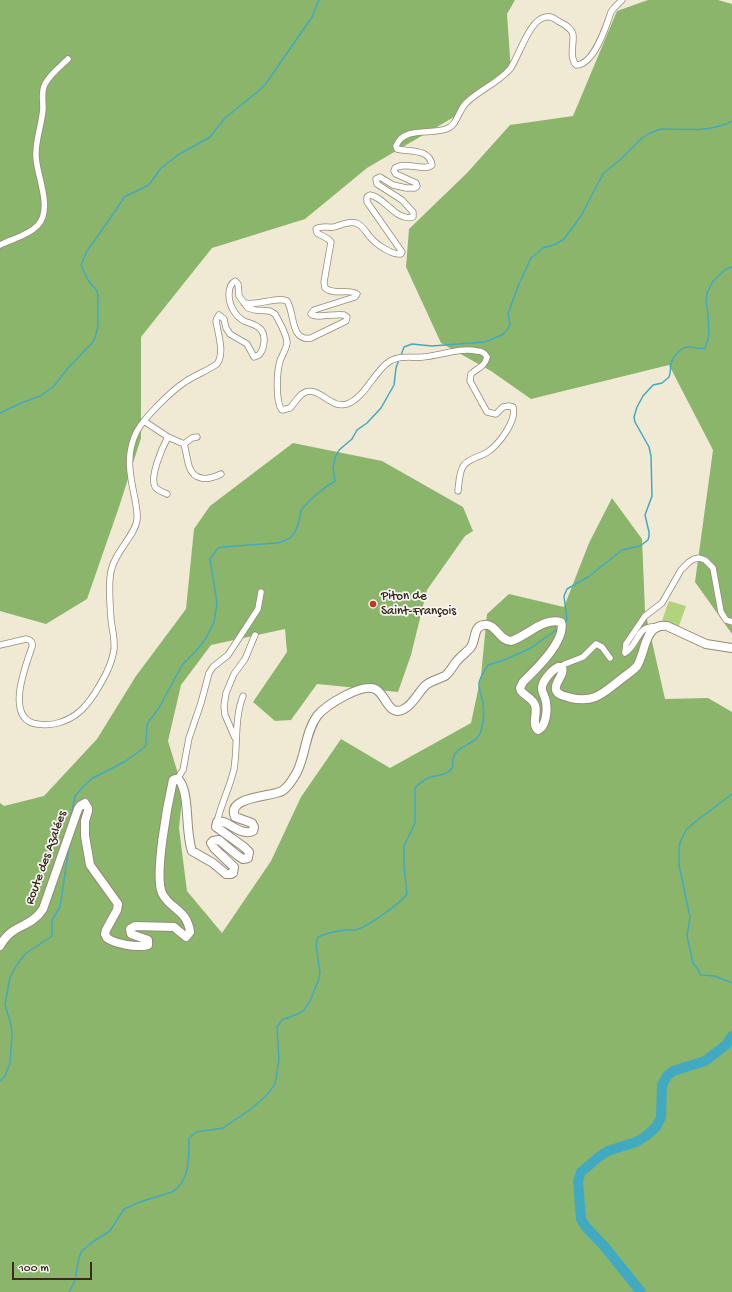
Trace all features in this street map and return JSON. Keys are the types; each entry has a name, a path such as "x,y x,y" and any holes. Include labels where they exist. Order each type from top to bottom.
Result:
{"main road":[{"path":"177,779 180,781 184,791 189,839 192,851 213,863 226,874 231,874 233,873 234,867 214,848 212,843 213,841 219,840 236,855 243,859 248,858 249,852 219,830 216,827 217,822 223,821 232,827 247,832 253,831 254,827 252,823 235,817 234,811 236,807 244,800 277,794 287,787 300,766 312,726 323,709 337,699 362,689 373,688 382,694 390,707 396,710 404,709 427,684 447,674 470,648 476,632 485,624 491,626 503,638 511,641 520,638 543,625 557,621 561,622 562,631 548,655 521,686 521,691 535,705 536,712 534,724 538,730 543,725 546,712 542,685 553,670 558,666 562,667 563,669 562,674 556,684 556,691 558,694 586,700 605,693 634,669 639,662 650,633 657,627 667,626 706,644 732,648"},
{"name":"Route des Azalées","path":"0,946 4,938 12,931 34,920 43,909 78,809 85,803 88,808 85,820 85,836 90,865 118,904 117,910 106,930 105,934 107,938 121,944 148,945 148,940 146,938 131,934 130,929 135,926 174,927 184,936 186,937 189,935 190,932 188,922 178,909 163,895 160,880 162,853 171,790 173,780 177,779"}],"street":[{"path":"244,303 260,304 277,299 285,300 290,306 297,334 306,339 346,321 347,317 344,315 329,314 316,316 311,314 314,310 355,298 357,294 354,292 332,291 326,288 324,282 331,242 317,233 316,229 320,227 332,227 346,223 354,223 362,227 374,241 396,254 400,254 402,252 400,248 367,202 367,196 374,196 404,217 411,218 414,214 412,209 402,200 377,184 376,179 377,177 380,177 393,185 409,189 415,188 417,186 416,183 396,174 394,171 395,168 400,165 427,168 432,165 430,159 421,152 397,150 396,146 398,142 414,132 442,131 451,127 466,103 488,86 500,79 510,70 530,30 542,18 552,17 570,29 573,35 573,62 576,65 581,65 589,58 599,44 611,12 622,0"},
{"path":"0,245 29,232 38,225 43,217 44,200 37,172 36,140 43,108 43,88 47,81 68,59"},
{"path":"0,645 26,638 32,642 32,647 22,678 19,697 21,710 26,718 35,724 54,724 68,720 77,715 88,704 102,682 111,663 114,651 110,573 117,553 134,529 137,520 129,459 131,447 137,432 144,421 186,381 213,367 220,360 221,352 216,322 219,316 224,319 226,328 230,334 247,344 254,357 259,355 264,344 262,330 257,326 243,320 232,308 229,299 229,292 230,285 234,282 238,284 239,296 248,308 275,314 286,337 286,347 278,368 277,395 278,404 282,410 290,408 300,396 307,392 318,393 334,404 348,404 355,400 388,362 398,358 423,357 473,350 485,354 487,357 486,361 483,366 471,374 470,381 487,412 496,414 503,407 509,406 513,407 513,413 507,430 493,448 488,452 470,460 464,465 461,472 458,491"},
{"path":"144,421 168,437 184,444 187,451 188,465 194,474 205,479 211,479 221,474"},
{"path":"167,494 157,489 154,484 154,480 156,466 168,437"},
{"path":"184,444 192,438 197,437"},
{"path":"657,627 649,626 645,628 632,647 625,654 626,644 645,616 662,604 682,570 689,562 699,558 706,560 713,568 721,612 726,620 732,622"},
{"path":"177,779 183,770 189,738 201,704 209,673 213,667 228,655 258,609 261,592"},
{"path":"236,742 226,718 224,706 226,693 232,678 244,661 255,635"},
{"path":"562,667 565,664 584,657 596,644 602,647 610,658"},
{"path":"217,822 219,811 234,768 239,710 243,696"}],"green space":[{"path":"0,0 515,0 507,14 511,72 485,90 459,114 367,168 305,219 212,248 141,337 141,438 119,507 87,599 46,624 0,611"},
{"path":"648,0 718,0 732,4 732,634 695,582 713,450 669,365 531,399 491,371 441,343 406,267 409,229 467,173 510,125 573,116 617,11"},
{"path":"293,443 382,461 463,507 473,531 465,536 427,590 411,655 398,692 317,684 291,720 275,721 253,702 287,652 285,629 211,645 181,685 168,741 183,790 179,828 187,891 222,933 271,861 301,797 341,739 390,768 471,723 481,676 487,614 509,594 564,607 589,543 612,498 642,539 645,611 665,699 708,698 732,712 732,1292 0,1292 0,803 4,806 44,796 97,739 136,676 186,609 194,529 210,506"},
{"path":"669,601 686,606 679,626 662,621"}],"waterway":[{"path":"0,413 40,396 53,387 95,338 98,326 97,291 88,280 81,265 87,251 124,197 149,185 161,168 178,155 210,137 225,118 261,89 312,17 319,0"},
{"path":"401,355 404,347 412,344 432,346 485,342 502,335 508,329 510,324 508,314 518,286 531,258 543,248 556,244 564,239 581,216 603,174 648,134 661,129 706,129 724,125 732,121"},
{"path":"564,624 567,620 564,596 567,589 588,577 622,550 640,546 648,540 649,532 645,515 652,496 651,456 649,447 635,422 634,417 637,407 643,396 653,385 662,383 669,377 672,361 680,350 686,347 705,348 709,336 706,302 707,293 713,281 726,269 732,267"},
{"path":"71,817 75,796 91,779 126,761 145,747 147,725 149,721 159,708 182,665 206,638 214,623 217,603 210,559 218,548 277,543 292,536 298,525 301,511 307,503 316,494 335,481 333,468 335,458 339,450 352,439 357,430 367,423 381,408 394,385 396,368 399,359"},
{"path":"69,1292 75,1281 81,1252 91,1243 110,1231 124,1209 140,1202 172,1192 178,1188 187,1168 189,1138 196,1132 223,1128 251,1109 266,1096 275,1084 279,1060 277,1027 282,1020 304,1010 310,1001 320,973 316,945 318,937 324,934 355,930 367,925 383,915 407,894 404,866 404,846 415,823 415,788 428,778 445,774 451,770 453,767 455,754 474,740 481,731 484,713 479,682 488,665 504,660 531,648 559,628"},
{"path":"732,794 686,830 679,846 679,865 690,917 687,936 693,963 700,975 715,976 732,983"},
{"path":"0,1081 5,1076 10,1063 12,1036 11,1025 5,1005 10,977 25,954 52,936 52,920 60,907 69,847"},
{"path":"641,1292 604,1246 586,1227 581,1219 578,1180 581,1172 600,1156 608,1151 636,1142 656,1127 661,1117 662,1085 667,1076 673,1071 705,1061 726,1045 732,1036"}],"place":[{"name":"Piton de Saint-François","path":"373,604"}]}
